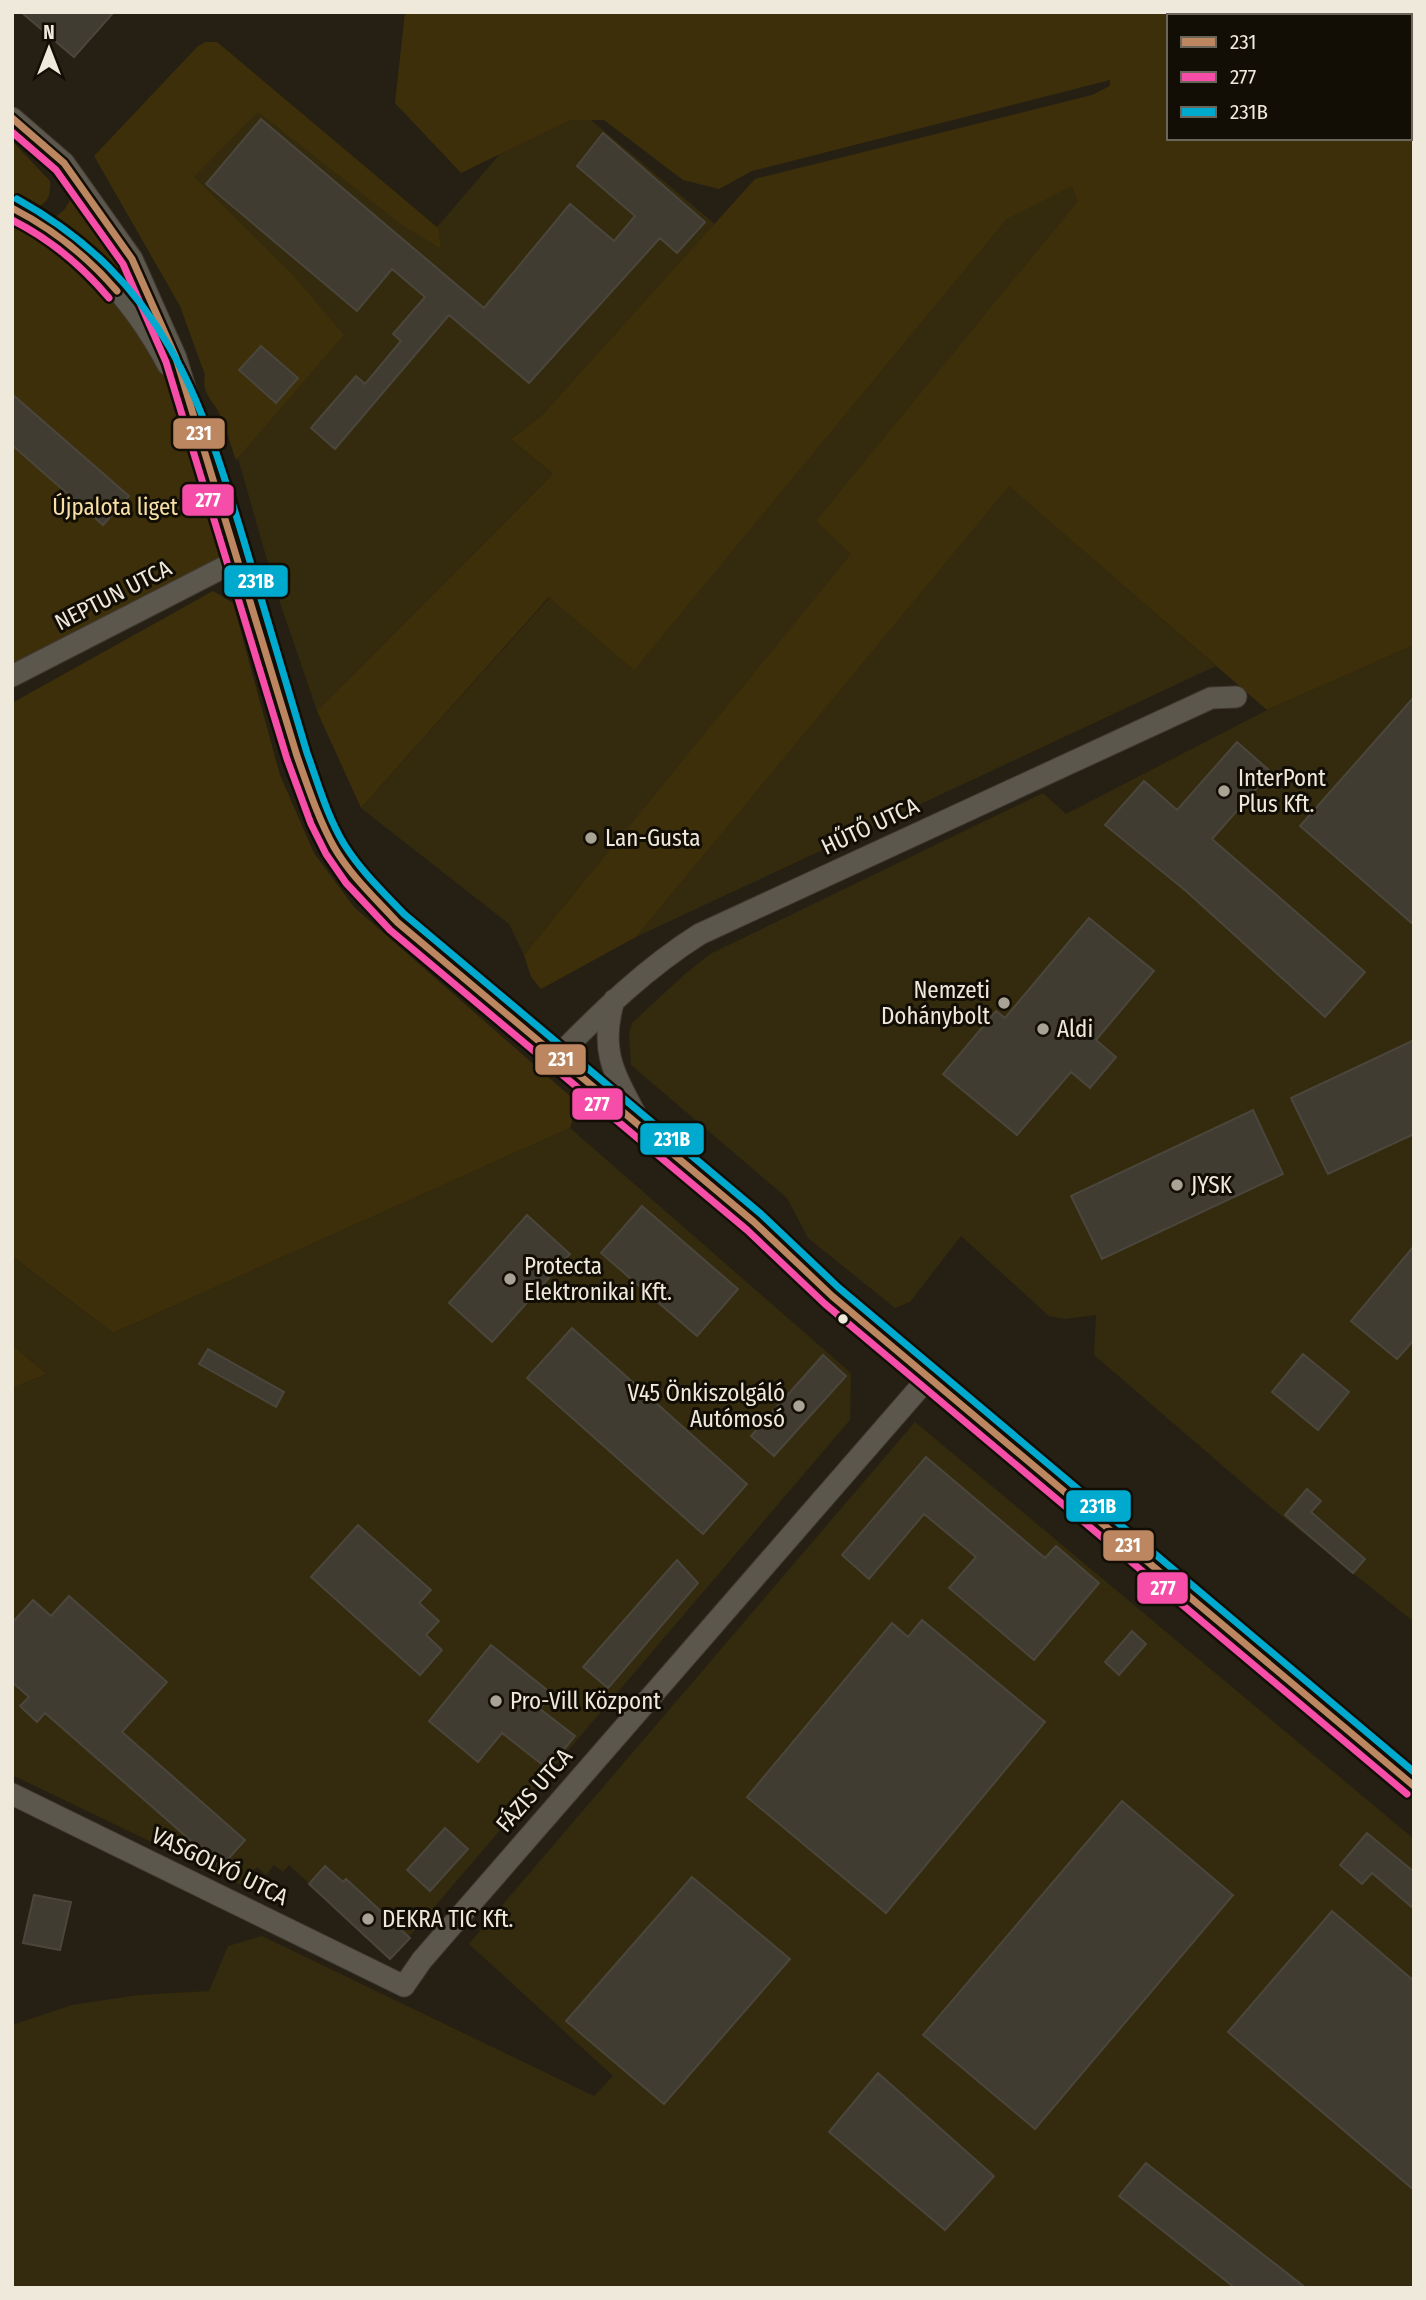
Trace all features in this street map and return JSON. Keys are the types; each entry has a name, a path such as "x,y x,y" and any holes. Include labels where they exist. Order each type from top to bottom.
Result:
{"street":[{"path":"12,118 64,163 132,259 162,322 193,413 297,756 321,820 335,848 354,876 397,922 754,1223 832,1296 1414,1786"},
{"path":"12,208 30,216 89,259 114,287 138,316 165,359 193,413"},
{"name":"NEPTUN UTCA","path":"12,676 238,560"},
{"name":"HŰTŐ UTCA","path":"558,1056 614,1000 673,952 721,924 1211,698 1236,697"},
{"path":"614,1000 608,1019 612,1070 643,1128"},
{"name":"FÁZIS UTCA","path":"404,1986 422,1960 510,1857 928,1378"},
{"name":"VASGOLYÓ UTCA","path":"12,1794 404,1986"}],"shaded area":[{"path":"206,42 217,42 437,227 555,90 715,224 542,415 511,439 553,474 317,711 275,588 234,444 186,307 198,46"},
{"path":"1072,185 1077,202 817,521 852,554 524,955 509,924 361,808 550,597 634,669 1007,219"},
{"path":"1009,485 1216,666 636,937"},
{"path":"1414,645 1414,1622 1267,1504 1094,1355 1096,1315 1065,1319 1049,1316 961,1236 910,1302 895,1308 808,1238 787,1198 631,1065 629,1034 632,1023 710,954 1043,793 1066,814 1267,710"},
{"path":"570,1128 851,1373 850,1420 390,1959 289,1865 283,1872 274,1865 266,1875 257,1867 241,1885 12,1775 12,1388 47,1374 12,1345 12,1256 113,1333"},
{"path":"915,1422 1414,1839 1414,2288 12,2288 12,2025 72,2005 138,1995 209,1991 228,1946 262,1936 594,2096 613,2076 469,1944"}],"green space":[{"path":"405,12 1414,12 1414,645 1267,710 1009,486 636,937 541,989 531,977 524,955 851,554 816,521 1077,202 1072,186 1007,219 634,670 549,597 361,808 317,711 553,474 511,439 542,415 755,179 1092,95 1110,86 1110,80 752,171 719,189 683,180 604,120 570,120 461,173 395,103"},
{"path":"206,42 217,42 438,228 441,249 402,225 258,112 194,177 294,276 344,335 236,460 221,416 207,394 205,375 180,306 94,156 198,46"},
{"path":"12,141 50,181 48,198 40,206 28,206 12,200"},
{"path":"73,196 94,218 112,243 133,284 139,298 137,300 99,255 78,235 53,219 64,210"},
{"name":"Újpalota liget","path":"12,208 89,259 165,359 238,560 12,676"},
{"path":"213,591 233,603 280,775 314,853 354,907 578,1103 570,1128 113,1333 12,1256 12,703"},
{"path":"12,1345 47,1374 12,1388"}],"building":[{"path":"21,12 114,12 74,57"},
{"path":"261,119 484,308 570,204 614,241 635,216 577,166 603,133 705,222 677,253 660,238 529,383 449,315 335,449 311,428 356,376 365,384 401,341 393,334 425,297 392,269 357,311 206,184"},
{"path":"261,346 298,378 276,403 239,370"},
{"path":"12,394 129,496 103,525 12,445"},
{"path":"1414,697 1414,925 1300,826"},
{"path":"1237,742 1271,772 1212,839 1365,972 1325,1017 1186,891 1105,825 1144,781 1177,810"},
{"name":"Aldi","path":"1089,918 1154,971 1096,1040 1116,1057 1090,1088 1071,1072 1017,1135 943,1074 996,1011 1005,1018"},
{"path":"1414,1040 1414,1134 1328,1174 1291,1098"},
{"name":"JYSK","path":"1253,1110 1283,1174 1102,1259 1071,1196"},
{"path":"642,1206 738,1289 697,1336 601,1253"},
{"name":"Protecta Elektronikai Kft.","path":"527,1215 570,1254 492,1342 449,1303"},
{"path":"1414,1246 1414,1340 1397,1359 1351,1321"},
{"path":"572,1328 747,1484 703,1534 527,1378"},
{"path":"208,1349 284,1392 276,1407 199,1364"},
{"path":"1303,1354 1349,1392 1318,1430 1272,1392"},
{"name":"V45 Önkiszolgáló Autómosó","path":"823,1355 846,1376 774,1456 751,1436"},
{"path":"926,1457 1045,1558 1056,1546 1099,1583 1034,1660 949,1588 976,1557 924,1514 869,1579 842,1555"},
{"path":"1307,1489 1321,1501 1311,1512 1365,1559 1353,1573 1285,1515"},
{"path":"358,1525 431,1590 419,1603 439,1621 426,1635 442,1650 420,1675 311,1577"},
{"path":"677,1560 698,1583 608,1688 583,1667"},
{"path":"69,1596 167,1682 122,1732 245,1840 221,1867 45,1713 37,1722 20,1706 29,1697 12,1682 12,1623 33,1600 51,1616"},
{"path":"922,1620 1045,1722 886,1913 747,1797 892,1623 908,1637"},
{"path":"1132,1631 1146,1644 1119,1675 1105,1662"},
{"name":"Pro-Vill Központ","path":"491,1645 552,1694 540,1709 575,1736 548,1769 502,1733 478,1762 429,1721"},
{"path":"1122,1801 1233,1895 1035,2129 923,2035"},
{"path":"445,1828 468,1849 430,1891 407,1870"},
{"path":"1367,1833 1414,1872 1414,1909 1372,1873 1362,1884 1340,1865"},
{"name":"DEKRA TIC Kft.","path":"325,1866 343,1882 346,1879 410,1938 390,1959 309,1884"},
{"path":"692,1877 790,1959 664,2104 566,2021"},
{"path":"34,1895 71,1902 60,1950 23,1943"},
{"path":"1332,1911 1414,1981 1414,2190 1228,2032"},
{"path":"878,2073 994,2176 945,2230 829,2132"},
{"path":"1146,2163 1306,2288 1235,2288 1119,2196"}],"transit line":[{"name":"231","path":"12,118 64,163 132,259 176,358 309,791 334,847 355,877 397,922 754,1222 832,1296 1414,1786"},
{"name":"277","path":"12,132 56,170 123,264 166,362 287,759 311,824 326,854 346,883 390,930 747,1230 825,1304 1407,1794"},
{"name":"231B","path":"17,199 67,231 108,267 142,306 170,348 193,393 212,441 323,799 344,844 372,880 404,914 761,1214 839,1288 1414,1772"},
{"name":"231","path":"12,208 69,244 117,291"},
{"name":"277","path":"12,220 65,254 109,298"}],"place":[{"name":"InterPont Plus Kft.","path":"1224,791"},
{"name":"Lan-Gusta","path":"591,838"},
{"name":"Nemzeti Dohánybolt","path":"1004,1003"},
{"name":"Aldi","path":"1043,1029"},
{"name":"JYSK","path":"1177,1185"},
{"name":"Protecta Elektronikai Kft.","path":"510,1279"},
{"name":"V45 Önkiszolgáló Autómosó","path":"799,1406"},
{"name":"Pro-Vill Központ","path":"496,1701"},
{"name":"DEKRA TIC Kft.","path":"368,1919"}]}
